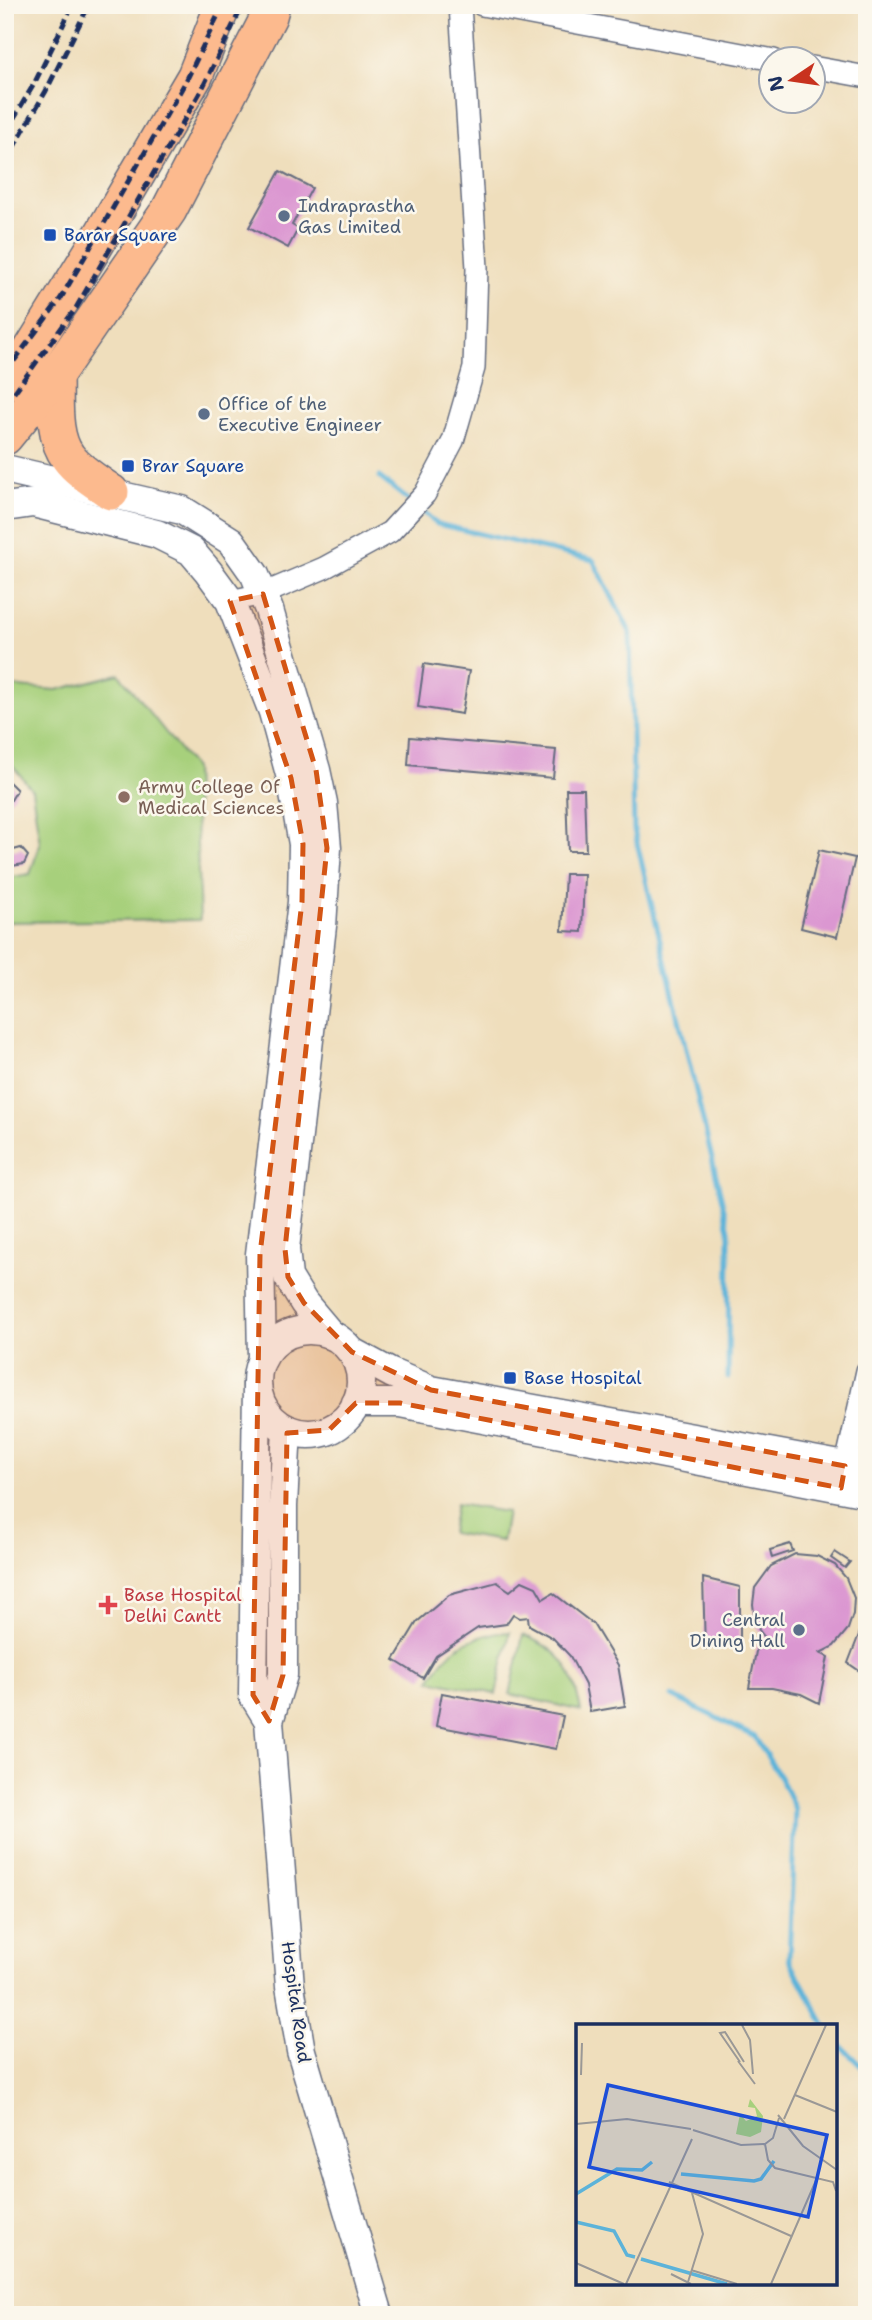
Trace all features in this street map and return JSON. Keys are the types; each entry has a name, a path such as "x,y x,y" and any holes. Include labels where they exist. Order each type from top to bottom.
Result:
{"main road":[{"path":"5,384 24,360 95,246 195,76 223,5"},
{"path":"5,436 55,376 169,211 269,16 272,5"},
{"path":"55,376 57,428 67,457 111,492"}],"street":[{"path":"230,601 263,594 324,568 390,532 415,505 453,441 474,368 477,268 460,5"},
{"path":"482,5 756,57"},
{"path":"826,69 867,77"},
{"path":"5,469 182,510 231,541 255,575 294,690 323,803 327,848 322,926 285,1249 288,1277 304,1303 342,1344 360,1377 356,1403 340,1423 329,1430 301,1433 287,1429 265,1411 259,1398 259,1372 270,1347 292,1332 305,1330 342,1344 431,1390 855,1479"},
{"name":"Hospital Road","path":"5,507 33,503 157,534 191,551 230,601 273,712 292,778 303,844 302,902 260,1254 253,1695 269,1721"},
{"path":"855,1479 867,1371"},
{"path":"356,1403 400,1403 855,1479"},
{"name":"Hospital Road","path":"287,1429 283,1507 283,1675 269,1721 290,1986 301,2051 379,2315"}],"highlighted area":[{"path":"263,594 316,770 327,848 285,1249 288,1277 304,1303 352,1352 431,1390 845,1466 841,1488 400,1403 356,1403 329,1430 287,1433 283,1675 269,1721 253,1695 260,1254 302,902 303,844 291,778 230,601"}],"green space":[{"path":"119,674 194,768 200,920 5,922 5,878 30,874 40,844 32,790 5,756 5,686 57,690"},
{"path":"456,1504 507,1512 502,1541 451,1533"},
{"path":"510,1632 496,1694 430,1680 445,1658 463,1644 484,1636"},
{"path":"523,1635 548,1648 564,1663 574,1684 581,1711 510,1694"}],"building":[{"path":"280,171 312,188 292,225 298,229 288,248 249,227"},
{"path":"424,664 469,671 462,714 418,707"},
{"path":"410,737 556,750 553,778 408,765"},
{"path":"9,782 17,790 11,800 5,801 5,783"},
{"path":"566,789 584,789 586,851 568,851"},
{"path":"5,832 10,851 21,848 28,856 24,864 5,867"},
{"path":"819,850 855,858 837,937 801,928"},
{"path":"565,874 584,874 582,932 562,931"},
{"path":"790,1544 793,1551 772,1558 770,1550"},
{"path":"835,1552 850,1562 845,1568 831,1558"},
{"path":"795,1554 817,1556 835,1565 846,1578 854,1598 848,1629 834,1646 820,1653 828,1657 819,1703 801,1694 772,1688 749,1688 758,1641 769,1643 755,1620 755,1588 771,1566"},
{"path":"703,1578 740,1587 740,1640 705,1649"},
{"path":"522,1581 536,1587 543,1599 553,1593 593,1624 618,1665 625,1706 590,1712 585,1685 570,1656 553,1638 529,1625 528,1617 520,1618 513,1614 506,1624 478,1628 436,1656 423,1678 394,1660 417,1622 449,1595 497,1582 510,1591"},
{"path":"867,1614 867,1676 848,1663"},
{"path":"442,1693 563,1716 556,1749 436,1726"}],"waterway":[{"path":"379,477 412,503"},
{"path":"420,509 437,524 593,560 630,632 634,830 729,1230 728,1377"},
{"path":"672,1696 755,1737 780,1777 795,1809 789,1959 824,2024"},
{"path":"837,2042 867,2072"}],"railway":[{"path":"5,133 34,84 73,5"},
{"path":"5,162 46,91 89,5"},
{"path":"5,373 61,298 186,81 223,5"},
{"path":"5,405 76,308 202,89 243,5"}],"place":[{"name":"Indraprastha Gas Limited","path":"284,216"},
{"name":"Barar Square","path":"50,235"},
{"name":"Office of the Executive Engineer","path":"204,414"},
{"name":"Brar Square","path":"128,466"},
{"name":"Army College Of Medical Sciences","path":"124,797"},
{"name":"Base Hospital","path":"510,1378"},
{"name":"Base Hospital Delhi Cantt","path":"108,1605"},
{"name":"Central Dining Hall","path":"799,1630"}]}
